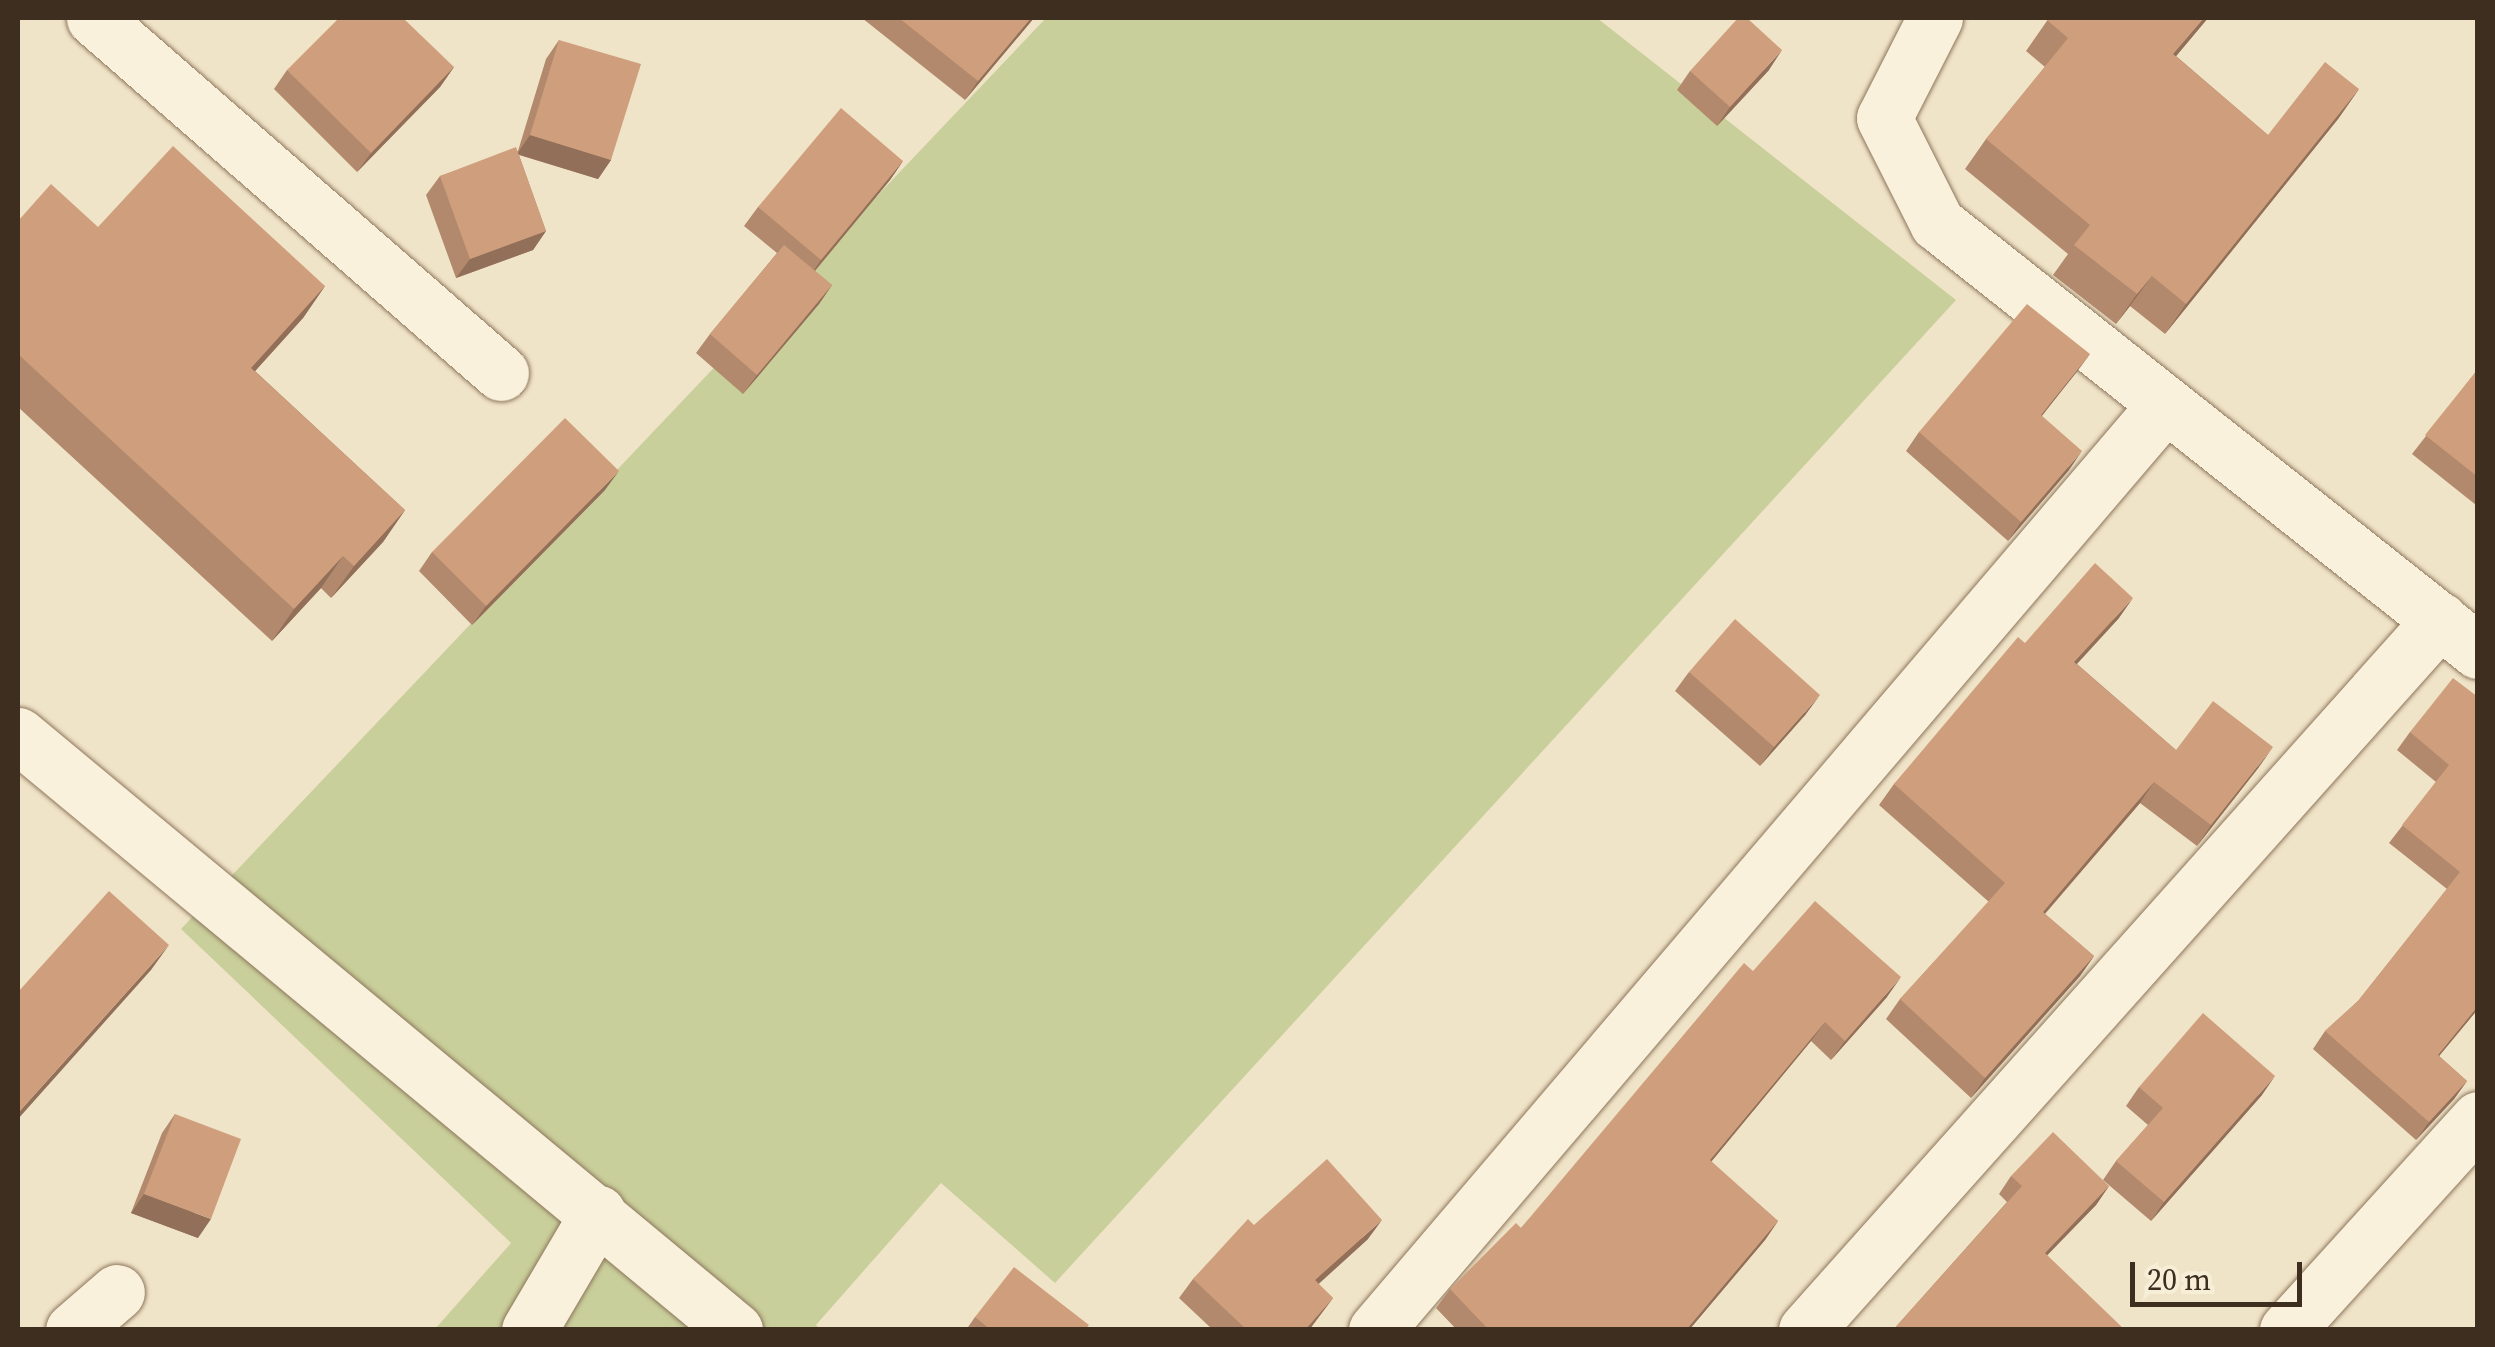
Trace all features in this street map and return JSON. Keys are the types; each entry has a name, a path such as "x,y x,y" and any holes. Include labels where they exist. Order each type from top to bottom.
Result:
{"street":[{"path":"94,18 501,373"},
{"path":"1806,1330 2459,636 1937,223 1884,118 1935,18"},
{"path":"1376,1330 2164,406"},
{"path":"18,735 735,1330"},
{"path":"2287,1330 2478,1120"},
{"path":"529,1330 598,1213"},
{"path":"73,1330 117,1292"}],"green space":[{"path":"1046,18 1597,18 1956,300 1055,1283 941,1183 816,1325 820,1329 435,1329 511,1243 181,929"}],"building":[{"path":"339,18 403,18 454,67 371,153 287,70"},
{"path":"899,18 1031,18 978,81"},
{"path":"1738,18 1747,18 1782,50 1730,107 1690,71"},
{"path":"2049,18 2204,18 2173,54 2268,135 2325,62 2359,89 2186,304 2152,276 2137,294 2074,245 2090,225 1986,139 2068,38"},
{"path":"559,40 641,64 611,160 530,135"},
{"path":"841,108 903,161 821,260 758,207"},
{"path":"173,146 325,286 251,368 405,510 354,566 343,556 294,609 18,354 18,221 51,184 98,227"},
{"path":"516,147 546,231 470,259 440,176"},
{"path":"784,245 832,285 757,375 710,334"},
{"path":"2027,304 2090,354 2041,415 2082,451 2021,522 1919,432"},
{"path":"2478,369 2478,477 2425,435"},
{"path":"565,418 619,471 486,606 432,552"},
{"path":"2095,563 2133,598 2074,662 2176,750 2213,701 2273,747 2211,825 2154,782 2043,912 2094,956 1985,1078 1900,999 2005,883 1894,784 2018,637 2025,643"},
{"path":"1735,619 1820,695 1774,747 1689,672"},
{"path":"2453,678 2478,697 2478,1006 2438,1055 2467,1081 2429,1122 2325,1031 2358,1001 2460,872 2402,825 2449,765 2410,732"},
{"path":"109,891 169,945 18,1113 18,992"},
{"path":"1815,901 1901,977 1845,1041 1825,1022 1710,1160 1778,1221 1686,1330 1489,1330 1450,1289 1516,1223 1521,1228 1744,963 1753,971"},
{"path":"2203,1013 2275,1076 2164,1202 2116,1161 2163,1108 2139,1087"},
{"path":"175,1114 241,1139 211,1219 144,1194"},
{"path":"2053,1132 2109,1186 2045,1253 2125,1330 1893,1330 2022,1186 2011,1176"},
{"path":"1327,1159 1382,1220 1315,1280 1333,1298 1305,1330 1247,1330 1193,1279 1248,1219 1254,1225"},
{"path":"1014,1267 1089,1325 1085,1330 991,1330 975,1317"}]}
